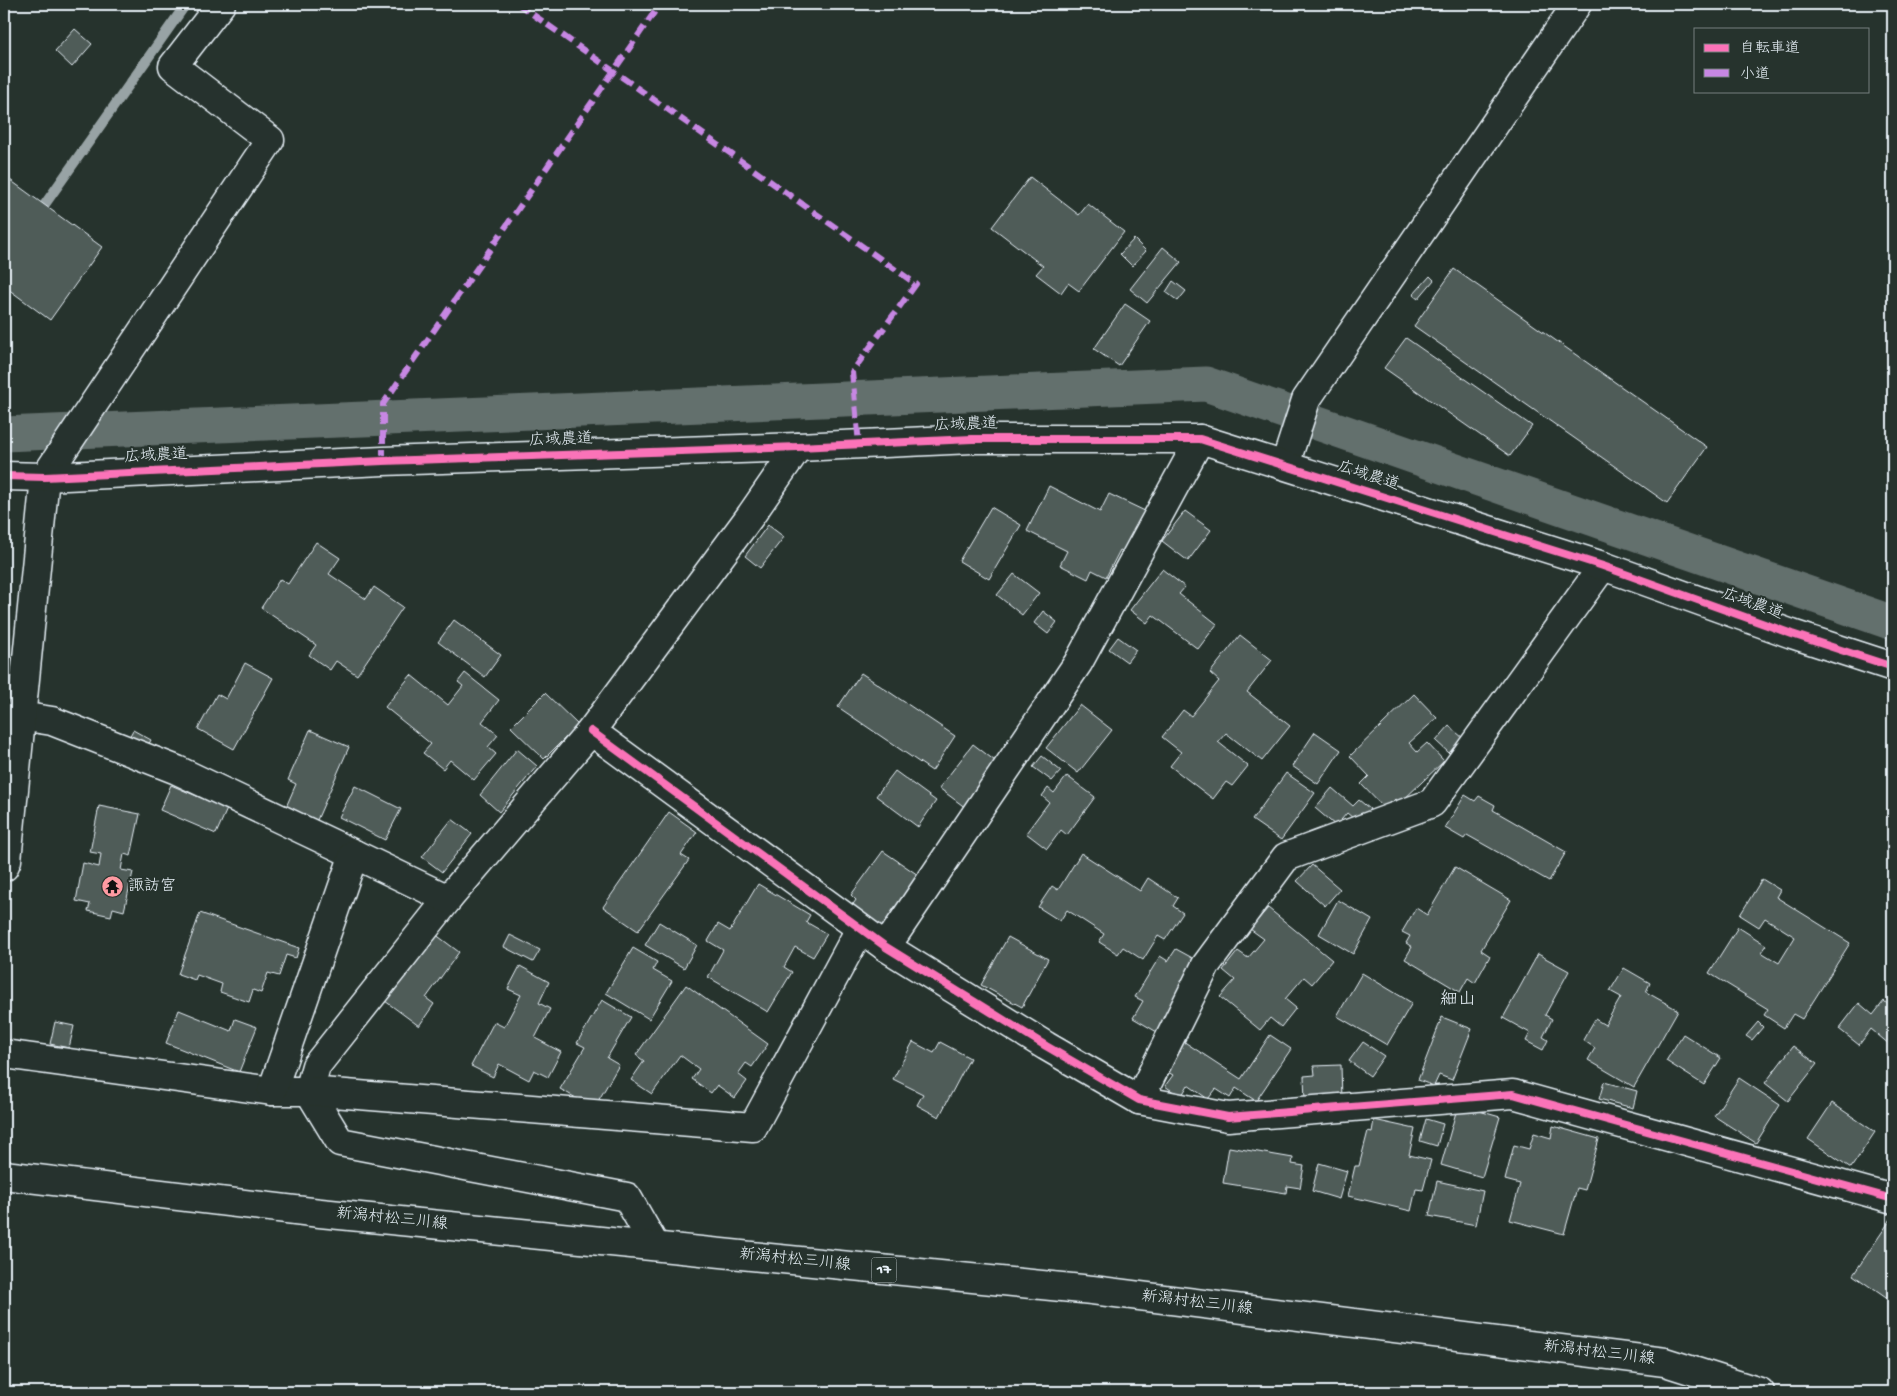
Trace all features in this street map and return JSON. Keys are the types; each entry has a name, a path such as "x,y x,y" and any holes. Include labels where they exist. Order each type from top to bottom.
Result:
{"street":[{"path":"4,867 7,860 45,477 270,140 173,66 221,4"},
{"path":"1284,465 1306,400 1577,4"},
{"name":"広域農道","path":"4,476 45,477 383,460 798,447 972,439 1200,439 1603,566 1792,634 1893,666"},
{"path":"886,948 1078,663 1200,439"},
{"path":"655,1246 627,1197 340,1142 309,1091 316,1066 448,899 590,731 798,447"},
{"path":"1139,1100 1206,965 1286,857 1432,803 1603,566"},
{"path":"20,716 52,721 177,770 448,899"},
{"path":"590,731 886,948 1046,1046 1139,1100 1228,1117 1513,1094 1893,1199"},
{"path":"272,1091 354,854"},
{"path":"4,1054 272,1091 309,1091 753,1128 860,929"},
{"name":"新潟村松三川線","path":"4,1175 320,1213 1101,1292 1665,1362 1760,1392"}],"building":[{"path":"75,29 92,44 72,67 55,51"},
{"path":"6,177 102,247 50,320 4,286 4,180"},
{"path":"1030,177 1079,215 1088,204 1124,232 1079,291 1068,283 1061,293 1036,274 1043,266 992,227"},
{"path":"1134,239 1146,251 1132,266 1120,254"},
{"path":"1163,247 1181,262 1147,303 1130,289"},
{"path":"1454,269 1707,447 1667,503 1414,326"},
{"path":"1430,276 1434,280 1418,299 1413,295"},
{"path":"1173,281 1186,291 1178,301 1166,292"},
{"path":"1125,304 1150,321 1119,366 1094,349"},
{"path":"1406,338 1532,426 1510,456 1384,368"},
{"path":"1049,486 1100,512 1109,494 1147,512 1127,553 1120,550 1106,577 1092,570 1088,579 1060,565 1067,551 1027,531"},
{"path":"991,507 1021,525 989,579 959,561"},
{"path":"1185,511 1211,530 1188,561 1162,541"},
{"path":"768,525 784,537 760,568 745,556"},
{"path":"316,542 340,558 329,574 366,599 374,587 403,607 357,675 336,661 330,670 309,655 316,645 261,608 280,579 288,584"},
{"path":"1162,569 1185,587 1179,594 1217,624 1198,649 1153,615 1147,623 1130,610"},
{"path":"1014,574 1039,593 1022,615 997,595"},
{"path":"1043,611 1057,622 1048,634 1034,623"},
{"path":"454,620 501,655 485,677 438,642"},
{"path":"1240,635 1272,660 1247,692 1290,726 1262,761 1226,733 1218,742 1248,766 1232,786 1226,782 1213,799 1170,766 1181,752 1162,737 1183,710 1191,716 1219,681 1210,673"},
{"path":"1118,637 1136,650 1127,662 1109,649"},
{"path":"245,663 273,678 234,749 198,729 217,694 226,699"},
{"path":"465,673 499,700 482,722 498,735 488,747 496,754 474,780 450,760 443,769 423,753 431,744 385,707 411,675 448,705 463,686 458,682"},
{"path":"861,673 955,736 932,771 838,707"},
{"path":"545,693 578,725 544,759 511,727"},
{"path":"1414,694 1437,718 1409,743 1417,752 1427,743 1444,761 1400,803 1395,799 1385,809 1361,784 1369,776 1350,756"},
{"path":"1080,705 1112,730 1078,773 1046,748"},
{"path":"1449,726 1463,738 1449,753 1436,741"},
{"path":"133,730 151,740 145,751 127,741"},
{"path":"310,730 349,747 317,820 286,807 296,784 288,780"},
{"path":"1315,732 1341,750 1318,784 1292,766"},
{"path":"973,744 999,764 966,808 939,788"},
{"path":"517,749 537,766 499,812 480,795"},
{"path":"1042,756 1061,771 1052,781 1033,767"},
{"path":"895,771 936,801 918,827 876,796"},
{"path":"1286,773 1315,793 1281,840 1252,820"},
{"path":"1067,776 1095,797 1067,835 1061,830 1047,849 1026,833 1049,802 1042,796 1048,788 1054,793"},
{"path":"171,785 227,809 216,834 160,810"},
{"path":"355,786 401,809 385,840 339,817"},
{"path":"1332,788 1353,806 1359,800 1370,809 1359,823 1347,813 1336,826 1315,808"},
{"path":"1465,795 1475,801 1479,796 1495,805 1493,810 1566,852 1549,881 1467,835 1464,839 1445,828"},
{"path":"99,806 140,814 131,856 124,854 121,870 133,872 124,911 113,908 111,916 88,911 90,904 76,901 83,863 99,867 101,854 90,852"},
{"path":"669,812 697,832 681,855 689,860 638,931 603,907"},
{"path":"452,819 472,834 442,872 422,857"},
{"path":"883,851 921,877 881,933 849,910 856,900 851,895"},
{"path":"1081,853 1140,891 1148,878 1178,898 1173,906 1183,913 1165,940 1158,936 1143,960 1123,947 1118,954 1099,942 1104,934 1067,910 1060,921 1038,907 1052,886 1058,890"},
{"path":"1312,865 1340,889 1325,906 1297,881"},
{"path":"1455,867 1511,900 1481,950 1490,956 1475,983 1468,978 1460,992 1405,959 1412,947 1406,943 1410,936 1402,932 1416,908 1427,915"},
{"path":"1762,879 1780,890 1776,897 1850,943 1802,1019 1793,1014 1784,1028 1764,1015 1768,1009 1709,973 1738,927 1766,945 1761,952 1779,963 1795,937 1765,918 1759,927 1740,915"},
{"path":"758,884 810,915 806,922 827,934 813,957 795,947 784,967 792,972 768,1012 708,977 723,950 708,941 718,924 730,931"},
{"path":"1338,900 1372,920 1353,954 1319,934"},
{"path":"1268,908 1332,960 1312,984 1304,977 1285,999 1296,1008 1281,1027 1270,1018 1260,1030 1220,997 1235,980 1223,970 1238,951 1248,958 1264,939 1250,929"},
{"path":"200,913 299,948 296,958 286,955 279,976 268,973 261,993 253,990 249,1002 220,992 222,984 197,975 195,980 178,974"},
{"path":"659,922 697,945 684,968 645,945"},
{"path":"435,934 459,952 426,998 434,1004 419,1026 385,1001"},
{"path":"510,935 540,950 533,962 504,947"},
{"path":"1008,937 1048,959 1022,1007 981,985"},
{"path":"633,948 657,962 653,970 672,981 649,1019 606,993"},
{"path":"1176,949 1198,961 1157,1032 1133,1018 1143,1001 1135,997 1160,956 1168,961"},
{"path":"1538,954 1569,971 1545,1015 1552,1019 1543,1037 1548,1040 1543,1050 1526,1041 1530,1033 1503,1018"},
{"path":"520,966 549,982 539,1003 550,1009 535,1038 561,1052 548,1077 534,1070 529,1080 499,1064 493,1077 471,1066 494,1022 504,1027 521,995 508,989"},
{"path":"1624,968 1650,983 1646,992 1678,1010 1634,1087 1588,1060 1595,1048 1583,1040 1595,1019 1605,1025 1621,997 1610,991"},
{"path":"1362,973 1412,1003 1387,1045 1337,1016"},
{"path":"686,985 768,1044 752,1067 746,1063 738,1074 747,1081 735,1098 717,1085 711,1093 692,1079 699,1069 680,1055 652,1094 631,1080 644,1061 636,1055"},
{"path":"602,1000 631,1017 607,1058 619,1065 594,1108 560,1089 585,1047 577,1043"},
{"path":"1884,1001 1890,1006 1893,1002 1893,1041 1890,1045 1871,1029 1859,1045 1839,1029 1859,1003 1873,1015"},
{"path":"179,1010 231,1031 235,1019 257,1027 239,1072 166,1043"},
{"path":"1442,1017 1472,1029 1452,1080 1439,1075 1434,1086 1418,1080"},
{"path":"55,1022 74,1026 69,1048 50,1044"},
{"path":"1758,1022 1763,1027 1752,1040 1746,1036"},
{"path":"1683,1034 1721,1058 1704,1085 1666,1061"},
{"path":"1270,1035 1291,1049 1256,1101 1236,1088 1230,1098 1216,1089 1208,1099 1188,1085 1181,1097 1165,1086 1173,1075 1164,1070 1183,1041 1241,1079"},
{"path":"913,1042 934,1053 940,1042 970,1058 939,1117 917,1105 923,1094 893,1079"},
{"path":"1363,1042 1384,1056 1370,1076 1349,1061"},
{"path":"1793,1046 1817,1064 1788,1101 1765,1083"},
{"path":"1341,1065 1342,1100 1305,1101 1304,1076 1315,1075 1314,1066"},
{"path":"1739,1078 1780,1105 1756,1143 1714,1116"},
{"path":"1604,1082 1637,1091 1633,1108 1599,1099"},
{"path":"1832,1103 1875,1132 1851,1168 1808,1139"},
{"path":"1458,1105 1500,1117 1482,1177 1441,1165"},
{"path":"1426,1119 1443,1124 1437,1146 1420,1141"},
{"path":"1374,1120 1415,1129 1409,1155 1431,1160 1423,1190 1416,1189 1411,1211 1348,1196 1355,1166 1359,1166 1368,1131 1372,1132"},
{"path":"1553,1126 1599,1139 1585,1190 1577,1188 1564,1234 1510,1220 1520,1184 1505,1180 1514,1145 1529,1149 1534,1133 1551,1138"},
{"path":"1229,1147 1293,1158 1292,1164 1304,1166 1300,1188 1287,1186 1286,1193 1223,1183"},
{"path":"1319,1163 1347,1171 1339,1199 1312,1191"},
{"path":"1437,1181 1483,1191 1476,1225 1429,1216"},
{"path":"1893,1216 1893,1300 1892,1302 1853,1275"}],"waterway":[{"path":"38,214 186,4"},
{"path":"4,434 1206,384 1893,623"}],"marked path":[{"path":"518,4 916,284 852,372 859,444"},
{"path":"383,461 383,404 660,4"}],"cycle path":[{"path":"4,476 45,477 383,461 972,439 1200,439 1603,566 1792,634 1893,667"},
{"path":"591,731 886,947 1046,1046 1139,1100 1228,1117 1513,1094 1893,1199"}],"place":[{"name":"諏訪宮","path":"112,887"}],"district":[{"name":"細山","path":"1458,1000"}]}
